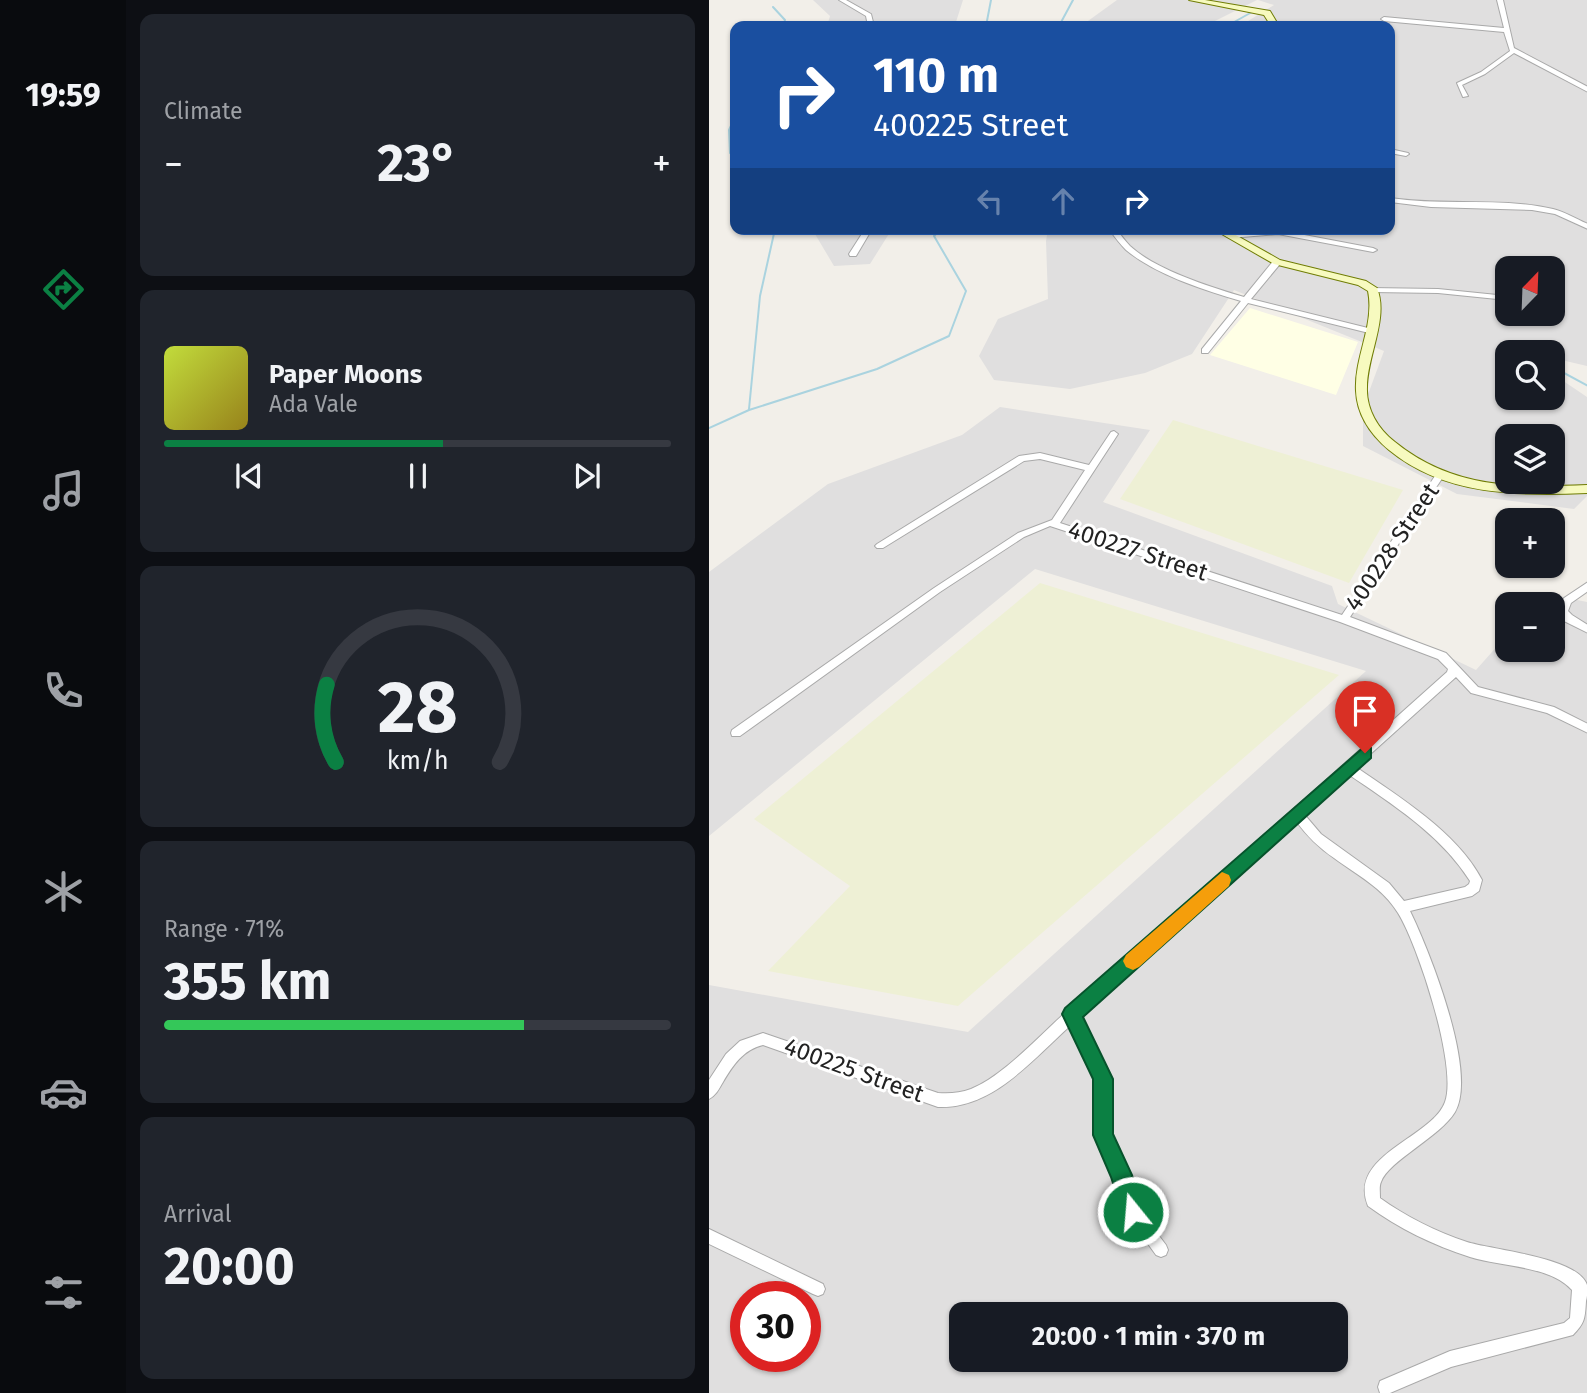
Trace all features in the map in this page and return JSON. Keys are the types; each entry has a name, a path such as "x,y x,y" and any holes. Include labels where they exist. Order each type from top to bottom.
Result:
{"street":[{"path":"842,0 869,15 870,21"},
{"path":"1193,0 1262,12 1270,15 1273,21"},
{"path":"1500,0 1505,30 1513,51 1587,90"},
{"path":"1384,19 1505,30"},
{"path":"1465,96 1459,84 1483,73 1513,51"},
{"path":"1395,152 1406,154"},
{"path":"1395,201 1431,206 1487,203 1531,208 1555,212 1587,228"},
{"path":"853,254 865,235"},
{"path":"1118,235 1142,259 1244,301 1369,331"},
{"path":"1230,236 1236,235"},
{"path":"1297,235 1373,250"},
{"path":"1230,236 1277,262 1362,283 1373,290 1438,291 1495,297"},
{"path":"1205,351 1209,341 1277,262"},
{"path":"1373,290 1361,397 1368,419 1405,456 1440,475 1497,489 1587,489"},
{"path":"1054,524 1114,435"},
{"path":"880,546 1022,458 1040,456 1091,468"},
{"name":"400228 Street","path":"1344,619 1440,475"},
{"name":"400227 Street","path":"736,733 969,569 1021,535 1041,525 1054,524 1344,619 1442,656 1475,690 1540,706 1587,729"},
{"path":"1587,584 1565,605 1564,614 1587,630"},
{"name":"400225 Street","path":"709,1092 735,1052 752,1040 763,1039 797,1049 908,1092 953,1101 980,1093 1009,1072 1348,768 1452,669"},
{"path":"1348,768 1403,806 1455,851 1476,880 1475,887 1467,892 1403,907"},
{"path":"1296,813 1321,841 1377,880 1403,907 1437,996 1454,1064 1455,1095 1445,1114 1380,1169 1373,1182 1372,1201 1456,1244 1571,1277 1580,1287 1577,1321 1568,1330 1450,1359 1386,1387"},
{"path":"1071,1014 1103,1079 1100,1122 1103,1135 1121,1175 1133,1212 1161,1250"},
{"path":"709,1236 802,1281"}],"shaded area":[{"path":"813,0 963,0 956,21 828,21 830,16"},
{"path":"1117,0 1257,0 1215,21 1088,21"},
{"path":"1258,0 1587,0 1587,366 1565,361 1565,340 1495,340 1495,410 1565,410 1565,382 1587,397 1587,496 1574,509 1457,494 1363,446 1363,408 1384,351 1234,290 1192,354 1145,373 1070,389 994,380 979,356 998,319 1048,299 1047,235 1395,235 1395,21 1248,21 1274,5"},
{"path":"816,235 888,235 870,264 834,266"},
{"path":"1250,308 1358,342 1336,395 1210,355"},
{"path":"1000,407 1150,430 1103,502 1332,586 1338,604 1476,670 1495,649 1495,662 1565,662 1565,597 1587,602 1587,1393 709,1393 709,985 968,1032 1366,671 1035,569 709,836 709,572 828,484 962,435"},
{"path":"1173,420 1403,490 1349,583 1120,499"},
{"path":"1040,583 1339,675 958,1006 768,971 850,886 754,819"}],"waterway":[{"path":"987,21 991,0"},
{"path":"1062,21 1073,0"},
{"path":"773,7 785,21"},
{"path":"1236,21 1252,12"},
{"path":"730,128 730,153"},
{"path":"749,409 760,296 774,235"},
{"path":"709,428 749,410 877,369 949,336 966,291 935,235"},
{"path":"1565,374 1588,386"}],"slow traffic":[{"path":"1133,961 1222,880"}],"route":[{"path":"1133,1212 1100,1122 1103,1079 1071,1014 1365,753"}]}
